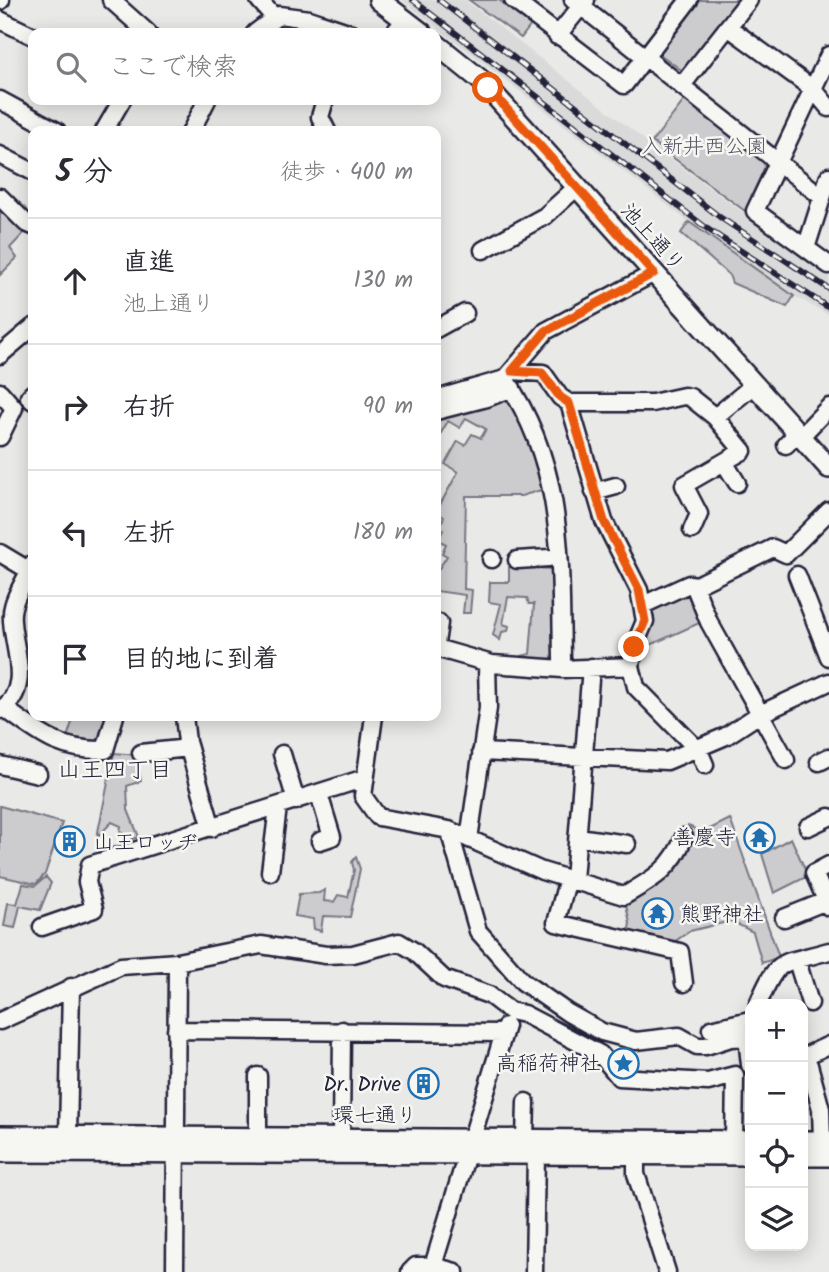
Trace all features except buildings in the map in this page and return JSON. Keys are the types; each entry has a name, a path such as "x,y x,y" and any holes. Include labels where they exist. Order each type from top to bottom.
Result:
{"main road":[{"path":"379,0 399,27"},
{"name":"池上通り","path":"441,48 482,81 755,384 795,438 829,468"},
{"name":"環七通り","path":"0,1136 68,1136 175,1144 531,1147 742,1142"},
{"name":"環七通り","path":"0,1152 175,1144 258,1137 341,1137 468,1146"},
{"name":"環七通り","path":"531,1147 636,1155 745,1155"}],"street":[{"path":"111,0 142,28"},
{"path":"259,0 274,16 309,19 336,28"},
{"path":"513,0 624,85 689,0"},
{"path":"683,84 749,0"},
{"path":"557,36 580,2 822,197"},
{"path":"261,28 274,16"},
{"path":"0,20 28,34"},
{"path":"728,27 813,89 829,108"},
{"path":"829,55 755,211 829,265"},
{"path":"0,100 48,126"},
{"path":"107,126 119,105"},
{"path":"194,126 204,105"},
{"path":"324,105 320,117 324,126"},
{"path":"0,155 28,169"},
{"path":"806,248 829,176"},
{"path":"483,250 545,216 578,187"},
{"path":"0,197 28,224"},
{"path":"441,410 487,398 510,379 546,331 654,273"},
{"path":"441,326 465,313"},
{"path":"0,355 28,331"},
{"path":"441,398 542,373 560,397 569,403 652,403 684,396 715,417 743,451 684,485 699,514 692,530"},
{"path":"510,379 537,437 548,471 562,659"},
{"path":"715,417 755,384"},
{"path":"0,392 15,408 0,437"},
{"path":"569,403 604,521 639,590 643,605 645,621 634,647 631,666 636,687 695,749 705,765"},
{"path":"795,438 829,407"},
{"path":"724,462 737,482"},
{"path":"594,492 616,486"},
{"path":"643,605 773,548 786,554 829,511"},
{"path":"0,553 28,565"},
{"path":"517,560 554,557"},
{"path":"797,575 829,657"},
{"path":"694,584 709,622 758,715 786,760"},
{"path":"27,594 6,610 20,659 15,692 2,709 44,738 63,747 106,750 115,721"},
{"path":"441,648 487,663 562,669 631,666"},
{"path":"469,839 488,708 487,663"},
{"path":"591,667 578,837 571,879 556,923 683,952 684,983"},
{"path":"481,752 550,758 667,761 726,736 758,715 829,682"},
{"path":"185,721 189,748 212,828"},
{"path":"373,721 363,796 378,817 449,830 571,879 624,896 654,879 676,858 684,837"},
{"path":"141,753 189,748"},
{"path":"282,754 296,801"},
{"path":"0,765 38,774"},
{"path":"42,927 94,909 87,882 90,865 365,778"},
{"path":"319,794 332,837 320,841"},
{"path":"270,872 278,807"},
{"path":"808,827 829,817"},
{"path":"449,830 478,931 523,982 568,1013 602,1032 636,1041 679,1036 697,1046 706,1046 745,1038"},
{"path":"578,837 627,844"},
{"path":"784,918 827,904 814,873 829,865"},
{"path":"0,1021 121,966 177,962 253,946 280,946 326,955 352,954 399,942 414,951 443,979 489,995 510,1011 523,1014 600,1054 619,1076 708,1082 745,1070 742,1142"},
{"path":"760,999 771,973 779,965 829,951"},
{"path":"797,961 810,1003"},
{"path":"175,1272 177,962"},
{"path":"68,1136 71,988"},
{"path":"433,1266 510,1011"},
{"path":"711,1029 745,1021"},
{"path":"176,1030 504,1033"},
{"path":"341,1137 342,1030"},
{"path":"808,1057 829,1045"},
{"path":"805,1062 809,1065 821,1109 821,1145"},
{"path":"258,1076 258,1137"},
{"path":"526,1102 531,1147 534,1272"},
{"path":"636,1155 636,1174 667,1272"},
{"path":"410,1272 416,1266 433,1266 455,1272"}],"shaded area":[{"path":"402,0 465,0 650,144 793,249 829,271 829,315 794,296 689,222"}],"green space":[{"path":"469,0 499,0 531,25 521,38"},
{"path":"696,0 743,0 684,72 657,52"},
{"name":"入新井西公園","path":"687,97 763,157 765,167 745,211 652,142"},
{"path":"0,203 26,231 10,248 17,258 0,275"},
{"path":"689,222 794,296 787,307 732,283 729,275 681,233"},
{"path":"512,392 548,488 521,496 466,496 464,589 472,590 470,613 463,613 465,595 441,592 441,565 447,556 442,553 446,544 441,542 441,523 444,517 441,515 441,503 458,472 445,464 458,441 465,445 472,434 481,438 486,429 466,418 460,428 448,421 441,433 441,402"},
{"path":"509,567 556,569 555,669 519,665 521,656 530,654 534,604 529,604 527,598 508,597 503,624 509,626 508,631 502,632 500,640 493,635 501,604 489,602 490,582 509,582"},
{"path":"690,588 706,620 637,651 648,607"},
{"path":"72,721 107,721 101,741 95,746 66,741"},
{"path":"114,753 137,755 141,781 127,786 128,810 139,837 133,839 120,832 121,826 112,822 97,837"},
{"path":"0,806 62,823 45,874 36,884 0,876"},
{"path":"730,819 779,957 762,963 753,932 731,921 690,931 671,944 628,936 630,923 624,896 654,879 688,826 704,832"},
{"path":"791,838 808,876 774,893 762,854"},
{"path":"356,857 360,869 350,917 323,916 321,931 314,929 313,919 295,916 299,894 325,890 324,901 334,902 338,895 348,897 354,870 352,862"},
{"path":"46,877 51,883 40,910 20,906 15,928 4,926 8,903 17,904 23,884 35,886"}],"railway":[{"path":"413,0 709,230 829,308"},
{"path":"439,0 721,218 829,289"}],"place":[{"name":"善慶寺","path":"759,837"},
{"name":"山王ロッヂ","path":"70,842"},
{"name":"熊野神社","path":"657,914"},
{"name":"高稲荷神社","path":"624,1063"},
{"name":"Dr. Drive","path":"424,1084"}],"district":[{"name":"山王四丁目","path":"115,769"}],"route":[{"path":"488,88 654,273 546,331 512,371 542,373 560,397 569,403 604,521 639,590 645,621 634,647"}]}
